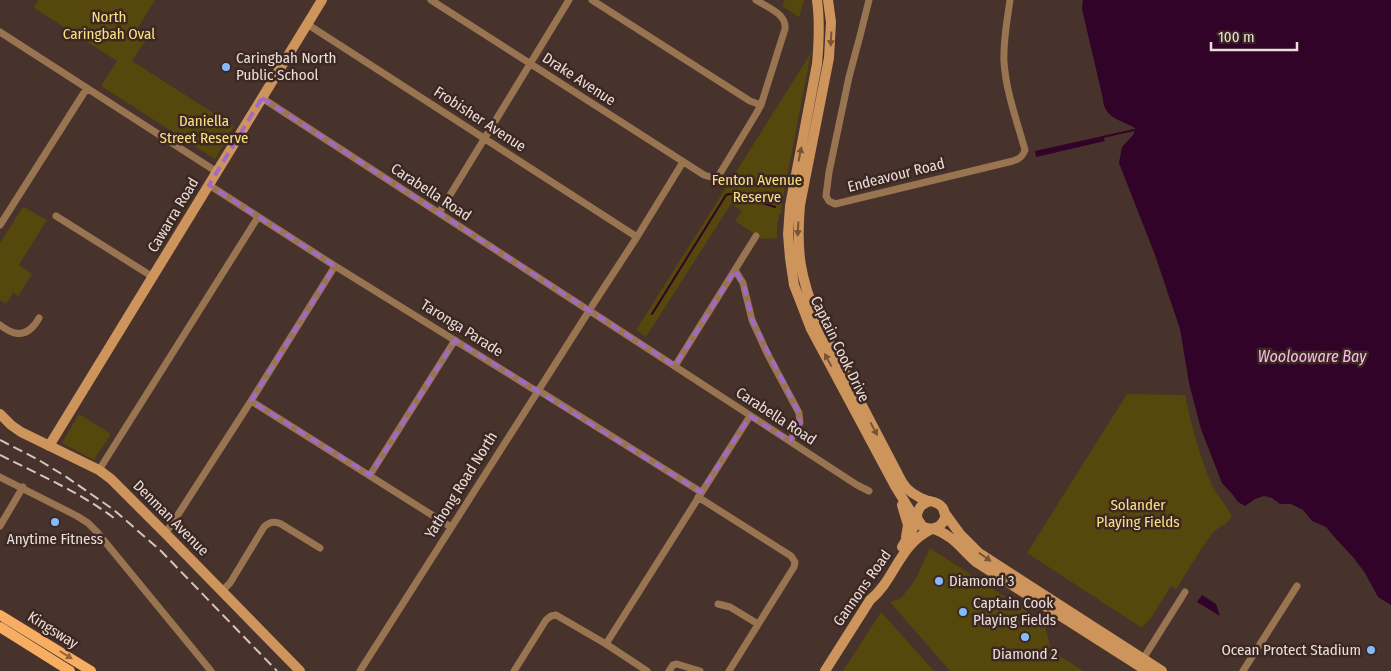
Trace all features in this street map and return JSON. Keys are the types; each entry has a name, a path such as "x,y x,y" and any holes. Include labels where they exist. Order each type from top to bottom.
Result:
{"main road":[{"name":"Cawarra Road","path":"50,446 322,0"},
{"name":"Captain Cook Drive","path":"817,0 820,20 820,42 790,206 788,234 792,276 801,306 811,329 894,486 917,519"},
{"name":"Captain Cook Drive","path":"828,0 831,22 829,58 800,205 798,250 801,271 808,297 818,321 902,482 915,495 930,502"},
{"name":"Denman Avenue","path":"0,414 21,432 99,470 111,479 300,671"},
{"path":"894,486 908,525 903,545"},
{"path":"870,600 917,519 919,508 922,504 930,502 939,504 960,534 978,553 1162,671"},
{"path":"933,529 943,522 944,512"},
{"path":"917,519 925,528 933,529 952,538 968,555 987,570 1147,671"},
{"name":"Gannons Road","path":"825,671 870,600 878,594 912,542 918,536 933,529"},
{"name":"Kingsway","path":"0,615 91,671"},
{"name":"Kingsway","path":"0,627 70,671"}],"street":[{"name":"Drake Avenue","path":"431,0 704,175 714,178 718,176 761,105"},
{"path":"439,213 569,0"},
{"path":"592,0 750,101 761,105 785,30 785,22 777,13 756,0"},
{"name":"Endeavour Road","path":"869,0 848,77 829,172 826,196 835,204 1019,160 1023,156 1026,150 1009,92 1004,62 1004,34 1010,0"},
{"name":"Frobisher Avenue","path":"307,24 637,236"},
{"path":"0,32 217,172"},
{"path":"0,225 86,88"},
{"name":"Carabella Road","path":"262,98 750,416 869,491"},
{"name":"Yathong Road North","path":"360,671 683,162"},
{"name":"Taronga Parade","path":"209,185 335,266 533,389 538,390 794,558 794,567 758,624"},
{"path":"56,216 153,277"},
{"path":"99,470 258,217"},
{"path":"675,366 756,236"},
{"path":"165,533 251,401 335,266"},
{"path":"735,270 744,286 752,320 799,413 800,423 790,441"},
{"path":"0,325 16,334 22,333 35,325 39,318"},
{"path":"370,475 455,340"},
{"path":"251,401 452,527"},
{"path":"606,644 750,416"},
{"path":"0,477 23,487 88,523 211,671"},
{"path":"0,526 23,487"},
{"path":"222,591 230,583 264,527 269,523 281,524 320,548"},
{"path":"1243,671 1297,586"},
{"path":"1143,658 1185,592"},
{"path":"718,604 730,607 758,624 729,671"},
{"path":"514,671 546,620 553,615 561,617 647,671"},
{"path":"671,668 679,664 700,671"}],"highlighted area":[{"path":"262,98 675,366 735,270 744,286 752,320 799,413 800,423 790,441 750,416 701,492 455,340 370,475 251,401 335,266 209,185"}],"green space":[{"path":"38,0 155,0 136,31 147,38 132,61 234,126 215,159 101,86 117,61 34,8"},
{"path":"785,0 804,0 799,17 782,6"},
{"name":"Fenton Avenue Reserve","path":"811,53 781,214 779,214 777,238 762,239 735,221 742,211 731,204 646,337 636,330"},
{"path":"24,207 47,220 19,265 32,274 18,296 13,293 6,304 0,300 0,243"},
{"name":"Solander Playing Fields","path":"1127,394 1185,395 1190,419 1208,476 1231,514 1230,519 1212,534 1176,589 1171,586 1151,618 1142,628 1027,553"},
{"path":"79,414 111,434 94,460 62,443"},
{"name":"Captain Cook Playing Fields","path":"930,548 1044,622 1051,650 1083,671 950,671 890,602 901,598 915,580"},
{"path":"881,612 934,671 843,671"}],"water":[{"name":"Woolooware Bay","path":"1083,0 1391,0 1391,605 1378,597 1365,573 1326,527 1312,521 1303,510 1291,504 1280,504 1272,498 1264,496 1255,499 1245,506 1238,502 1222,483 1201,429 1189,383 1180,329 1155,255 1119,163 1122,147 1134,134 1135,128 1114,118 1106,110 1082,9"},
{"path":"1103,136 1105,141 1036,157 1035,151"},
{"path":"1202,595 1216,604 1220,616 1197,602"}],"waterway":[{"path":"1103,137 1134,130"},
{"path":"652,314 726,195 733,194 775,207"}],"railway":[{"path":"0,440 65,476 114,510 161,551 277,671"},
{"path":"0,455 73,492 114,518"}],"place":[{"name":"Caringbah North Public School","path":"226,67"},
{"name":"Anytime Fitness","path":"55,522"},
{"name":"Diamond 3","path":"939,581"},
{"name":"Captain Cook Playing Fields","path":"963,612"},
{"name":"Diamond 2","path":"1025,637"},
{"name":"Ocean Protect Stadium","path":"1371,650"}],"park label":[{"name":"North Caringbah Oval","path":"109,26"},
{"name":"Daniella Street Reserve","path":"204,130"}]}
